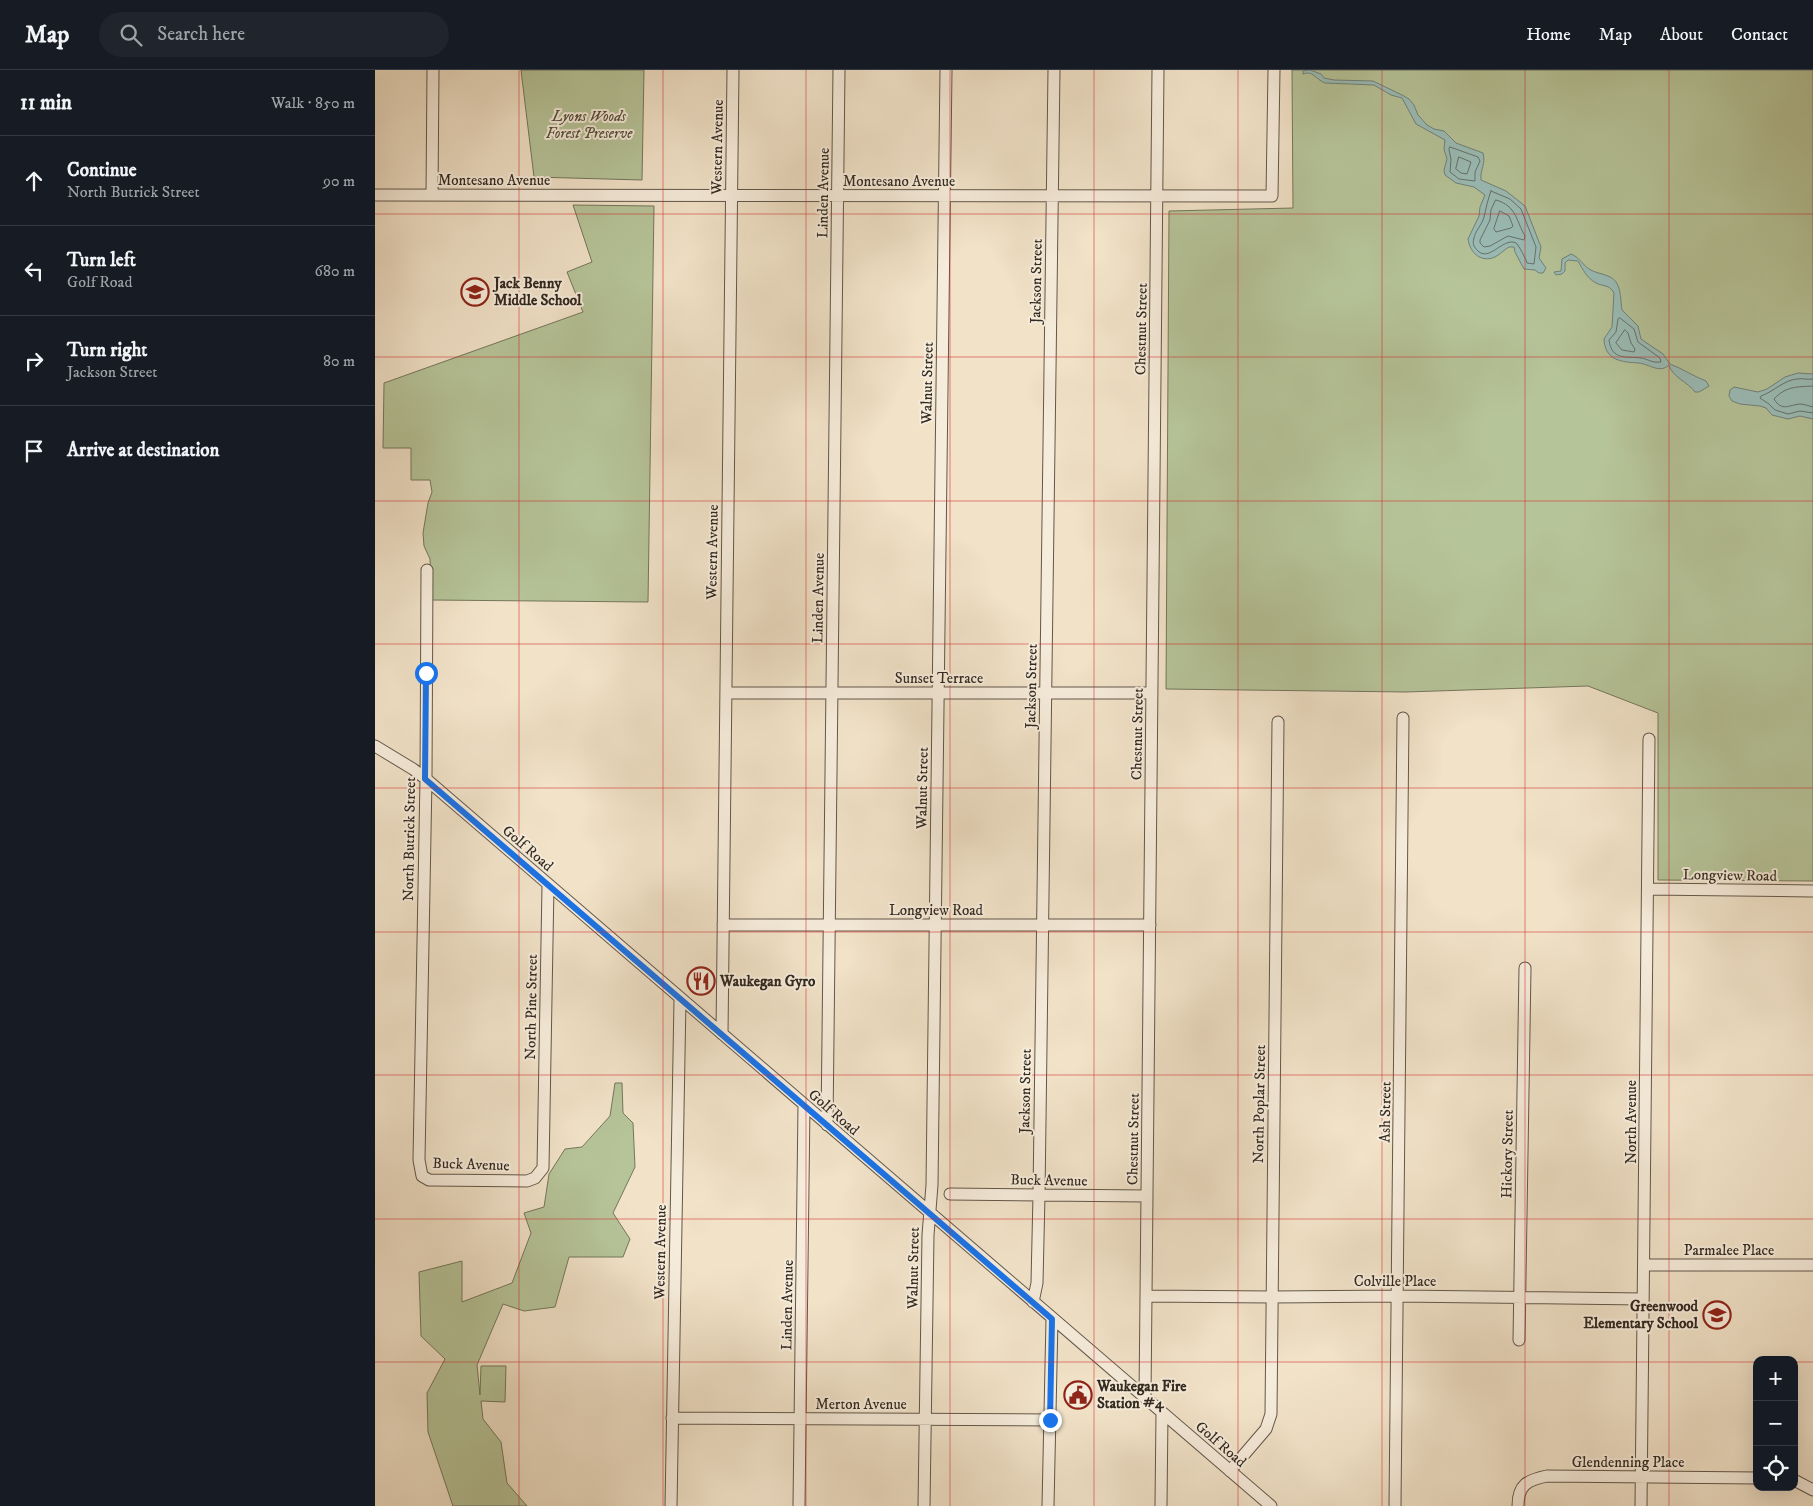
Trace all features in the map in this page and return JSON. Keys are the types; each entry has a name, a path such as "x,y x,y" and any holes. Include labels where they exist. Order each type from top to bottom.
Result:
{"street":[{"path":"432,195 433,70"},
{"name":"Western Avenue","path":"722,1034 733,70"},
{"name":"Linden Avenue","path":"827,1125 839,70"},
{"name":"Walnut Street","path":"924,1506 929,1213 932,1185 946,70"},
{"name":"Jackson Street","path":"1033,1302 1037,1283 1039,1195 1054,70"},
{"name":"Chestnut Street","path":"1145,1398 1158,70"},
{"name":"Montesano Avenue","path":"375,195 1272,196 1273,70"},
{"name":"North Butrick Street","path":"420,1109 427,570"},
{"name":"Sunset Terrace","path":"726,692 1152,694"},
{"name":"Ash Street","path":"1395,1506 1403,718"},
{"name":"North Poplar Street","path":"1230,1472 1266,1428 1271,1414 1278,722"},
{"name":"North Avenue","path":"1641,1506 1649,739"},
{"name":"Golf Road","path":"375,746 413,769 425,779 1271,1506"},
{"name":"North Pine Street","path":"544,1130 548,885"},
{"name":"Longview Road","path":"1648,889 1813,891"},
{"name":"Longview Road","path":"723,924 1150,925"},
{"name":"Hickory Street","path":"1519,1340 1525,968"},
{"name":"Western Avenue","path":"671,1506 680,998"},
{"name":"Linden Avenue","path":"799,1506 804,1105"},
{"name":"Buck Avenue","path":"420,1109 420,1171 422,1176 429,1180 527,1181 535,1178 543,1168 544,1130"},
{"name":"Buck Avenue","path":"950,1194 1147,1196"},
{"name":"Parmalee Place","path":"1644,1265 1813,1265"},
{"name":"Colville Place","path":"1146,1296 1272,1298 1398,1296 1643,1299"},
{"path":"1048,1506 1052,1319"},
{"path":"1161,1506 1163,1413"},
{"name":"Merton Avenue","path":"672,1418 1050,1420"},
{"name":"Glendenning Place","path":"1518,1506 1520,1490 1532,1480 1547,1476 1753,1478"},
{"path":"1798,1482 1813,1490"}],"green space":[{"name":"Lyons Woods Forest Preserve","path":"521,70 644,70 642,180 534,177"},
{"path":"1292,70 1813,70 1813,881 1658,880 1658,713 1588,686 1406,692 1166,689 1169,211 1293,208"},
{"path":"573,205 654,206 648,602 431,600 430,559 424,546 423,533 428,503 432,492 430,480 411,480 411,448 383,448 384,383 583,312 567,272 592,262"},
{"path":"615,1083 622,1083 623,1113 633,1123 635,1167 613,1213 630,1239 623,1257 569,1257 555,1307 524,1311 503,1304 477,1365 480,1395 481,1366 506,1366 505,1402 481,1401 483,1419 501,1442 507,1483 527,1506 453,1506 428,1432 427,1393 445,1359 421,1336 419,1272 462,1261 462,1302 512,1283 531,1233 524,1213 544,1207 549,1174 565,1149 582,1147 610,1116"}],"water":[{"path":"1310,70 1321,74 1324,78 1334,80 1373,81 1409,99 1418,115 1427,125 1444,131 1456,143 1483,153 1484,161 1481,180 1506,191 1525,206 1541,247 1539,258 1546,268 1543,273 1524,269 1514,247 1509,247 1490,259 1477,256 1471,249 1468,239 1479,216 1480,207 1485,195 1474,187 1456,183 1445,175 1444,170 1447,159 1444,149 1445,140 1416,124 1402,98 1391,95 1374,85 1325,83 1312,74 1303,74 1303,71"},
{"path":"1571,254 1589,269 1613,278 1620,290 1622,310 1638,326 1641,339 1663,354 1670,364 1706,381 1709,386 1699,392 1695,392 1673,373 1669,365 1666,368 1658,369 1643,364 1621,361 1611,356 1607,352 1604,339 1612,327 1614,293 1608,287 1590,279 1578,261 1568,260 1565,263 1565,271 1562,274 1556,275 1554,272 1561,271 1562,259"},
{"path":"1798,373 1813,374 1813,419 1800,416 1788,419 1772,415 1766,408 1740,404 1732,401 1729,396 1730,390 1734,387 1758,392 1767,389 1785,377"}],"place":[{"name":"Jack Benny Middle School","path":"475,292"},
{"name":"Waukegan Gyro","path":"701,981"},
{"name":"Greenwood Elementary School","path":"1717,1315"},
{"name":"Waukegan Fire Station #4","path":"1078,1395"}],"route":[{"path":"426,673 425,779 1052,1319 1050,1420"}]}
